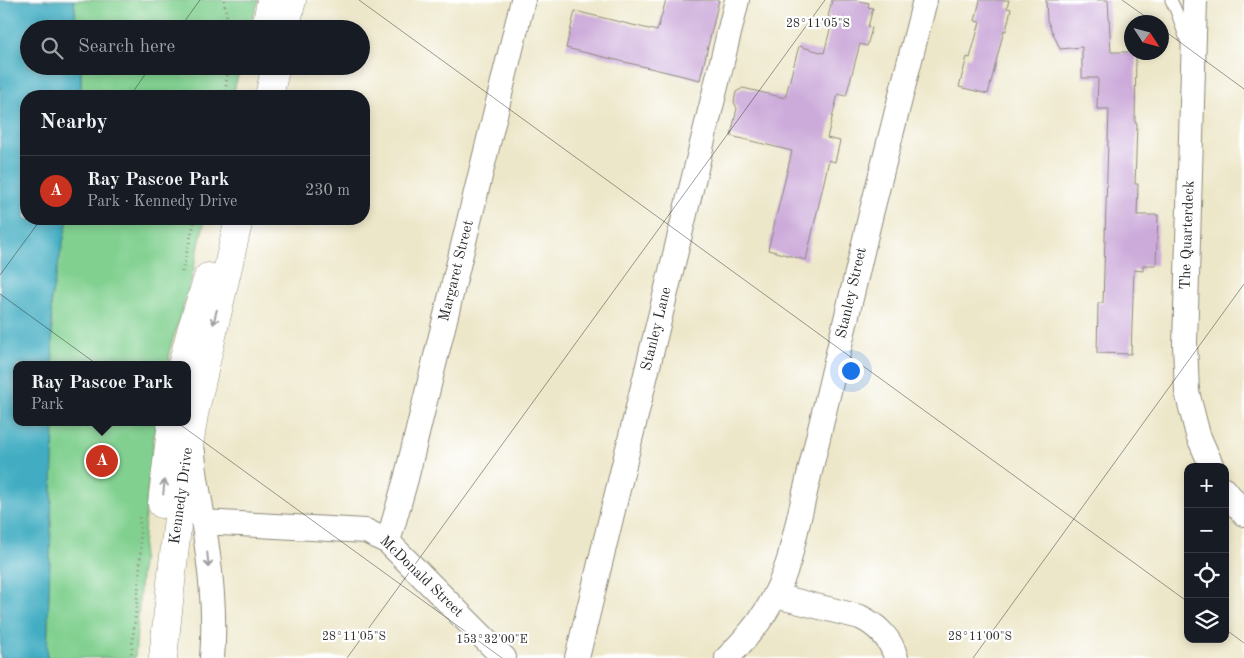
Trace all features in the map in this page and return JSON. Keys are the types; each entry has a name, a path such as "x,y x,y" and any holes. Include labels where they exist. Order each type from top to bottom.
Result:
{"street":[{"path":"268,20 271,0"},
{"path":"287,20 292,0"},
{"name":"Margaret Street","path":"388,542 406,479 523,0"},
{"name":"Stanley Lane","path":"577,658 737,0"},
{"name":"Stanley Street","path":"727,658 759,624 776,596 784,575 794,541 870,218 925,0"},
{"name":"The Quarterdeck","path":"1195,0 1185,344 1187,392 1198,435 1210,463"},
{"path":"255,90 258,75"},
{"path":"270,90 274,75"},
{"path":"183,361 224,225"},
{"name":"Kennedy Drive","path":"163,658 178,517 194,414 238,225"},
{"path":"199,391 193,453 204,522 213,615 212,658"},
{"name":"Kennedy Drive","path":"150,658 155,618 160,529 172,426"},
{"path":"1229,495 1244,514"},
{"name":"McDonald Street","path":"204,522 374,533 388,542 504,658"},
{"path":"776,596 860,617 868,621 892,645 896,658"}],"lane":[{"path":"1170,0 1177,13 1193,64"}],"path":[{"path":"224,0 227,20"},
{"path":"226,90 227,75"},
{"path":"131,658 140,560 141,533 138,507"}],"green space":[{"path":"74,0 259,0 252,20 76,20"},
{"path":"81,75 238,75 234,90 81,90"},
{"path":"67,225 204,225 191,281 169,352 170,361 53,361 51,299"},
{"path":"54,426 156,426 147,493 135,658 47,658"}],"water":[{"path":"0,0 74,0 76,20 20,20 20,75 81,75 81,90 20,90 20,225 67,225 51,299 53,361 13,361 13,426 54,426 47,658 0,658"}],"building":[{"path":"666,0 719,0 700,80 566,48 575,11 657,31"},
{"path":"832,0 854,0 869,3 868,7 873,8 868,27 872,28 867,46 860,44 846,96 838,94 827,138 840,141 835,162 829,160 806,260 768,250 792,151 731,136 737,108 734,102 736,92 743,88 785,98 799,46 824,53 833,18 828,17"},
{"path":"980,0 1009,0 1007,8 1011,9 988,94 959,87 967,57 970,58 980,22 975,21"},
{"path":"1046,0 1108,0 1111,52 1124,52 1124,60 1136,60 1135,123 1137,123 1135,184 1138,184 1137,215 1158,215 1156,265 1143,265 1143,271 1134,270 1131,354 1097,353 1098,303 1103,303 1109,109 1097,109 1098,78 1082,78 1082,47 1060,49 1047,20"}],"place":[{"name":"Ray Pascoe Park","path":"102,461"}]}
